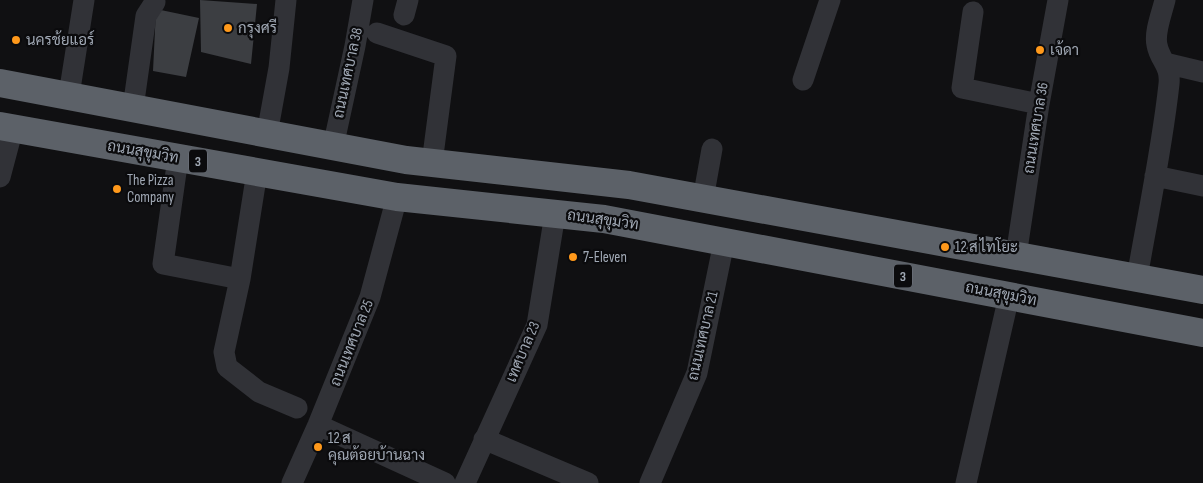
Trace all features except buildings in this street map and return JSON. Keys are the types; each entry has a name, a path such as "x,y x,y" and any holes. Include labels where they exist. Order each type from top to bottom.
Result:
{"highway":[{"path":"0,83 333,147 419,161 629,185 1203,290"},
{"name":"ถนนสุขุมวิท","path":"7,127 397,197 604,218 1203,333"},
{"path":"397,197 419,161"}],"street":[{"path":"69,95 84,0"},
{"path":"267,134 280,68 286,0"},
{"name":"ถนนเทศบาล 38","path":"333,147 355,46 362,0"},
{"path":"803,80 830,0"},
{"name":"ถนนเทศบาล 36","path":"1016,256 1039,104 1058,0"},
{"path":"1137,278 1160,152 1170,82 1169,69 1159,54 1156,44 1165,0"},
{"path":"133,108 146,16 155,2"},
{"path":"972,12 962,88 1039,104"},
{"path":"377,33 446,56 419,161"},
{"path":"1165,63 1203,72"},
{"path":"0,177 7,127"},
{"path":"703,199 712,149"},
{"path":"178,158 163,264 240,279"},
{"path":"257,172 240,279 224,352 227,368 259,392 297,408"},
{"path":"1155,176 1203,186"},
{"name":"ถนนเทศบาล 25","path":"292,483 370,298 397,197"},
{"name":"เทศบาล 23","path":"465,483 536,325 555,214"},
{"name":"ถนนเทศบาล 21","path":"650,483 697,373 724,242"},
{"path":"966,483 1009,296"},
{"path":"318,425 445,483"},
{"path":"484,439 588,483"}],"place":[{"name":"กรุงศรี","path":"228,28"},
{"name":"นครช้ยแอร์","path":"16,40"},
{"name":"เจ้ดา","path":"1040,50"},
{"name":"The Pizza Company","path":"117,189"},
{"name":"12 ส ไทโยะ","path":"945,247"},
{"name":"7-Eleven","path":"573,257"},
{"name":"12 ส คุณต้อยบ้านฉาง","path":"318,447"}]}
